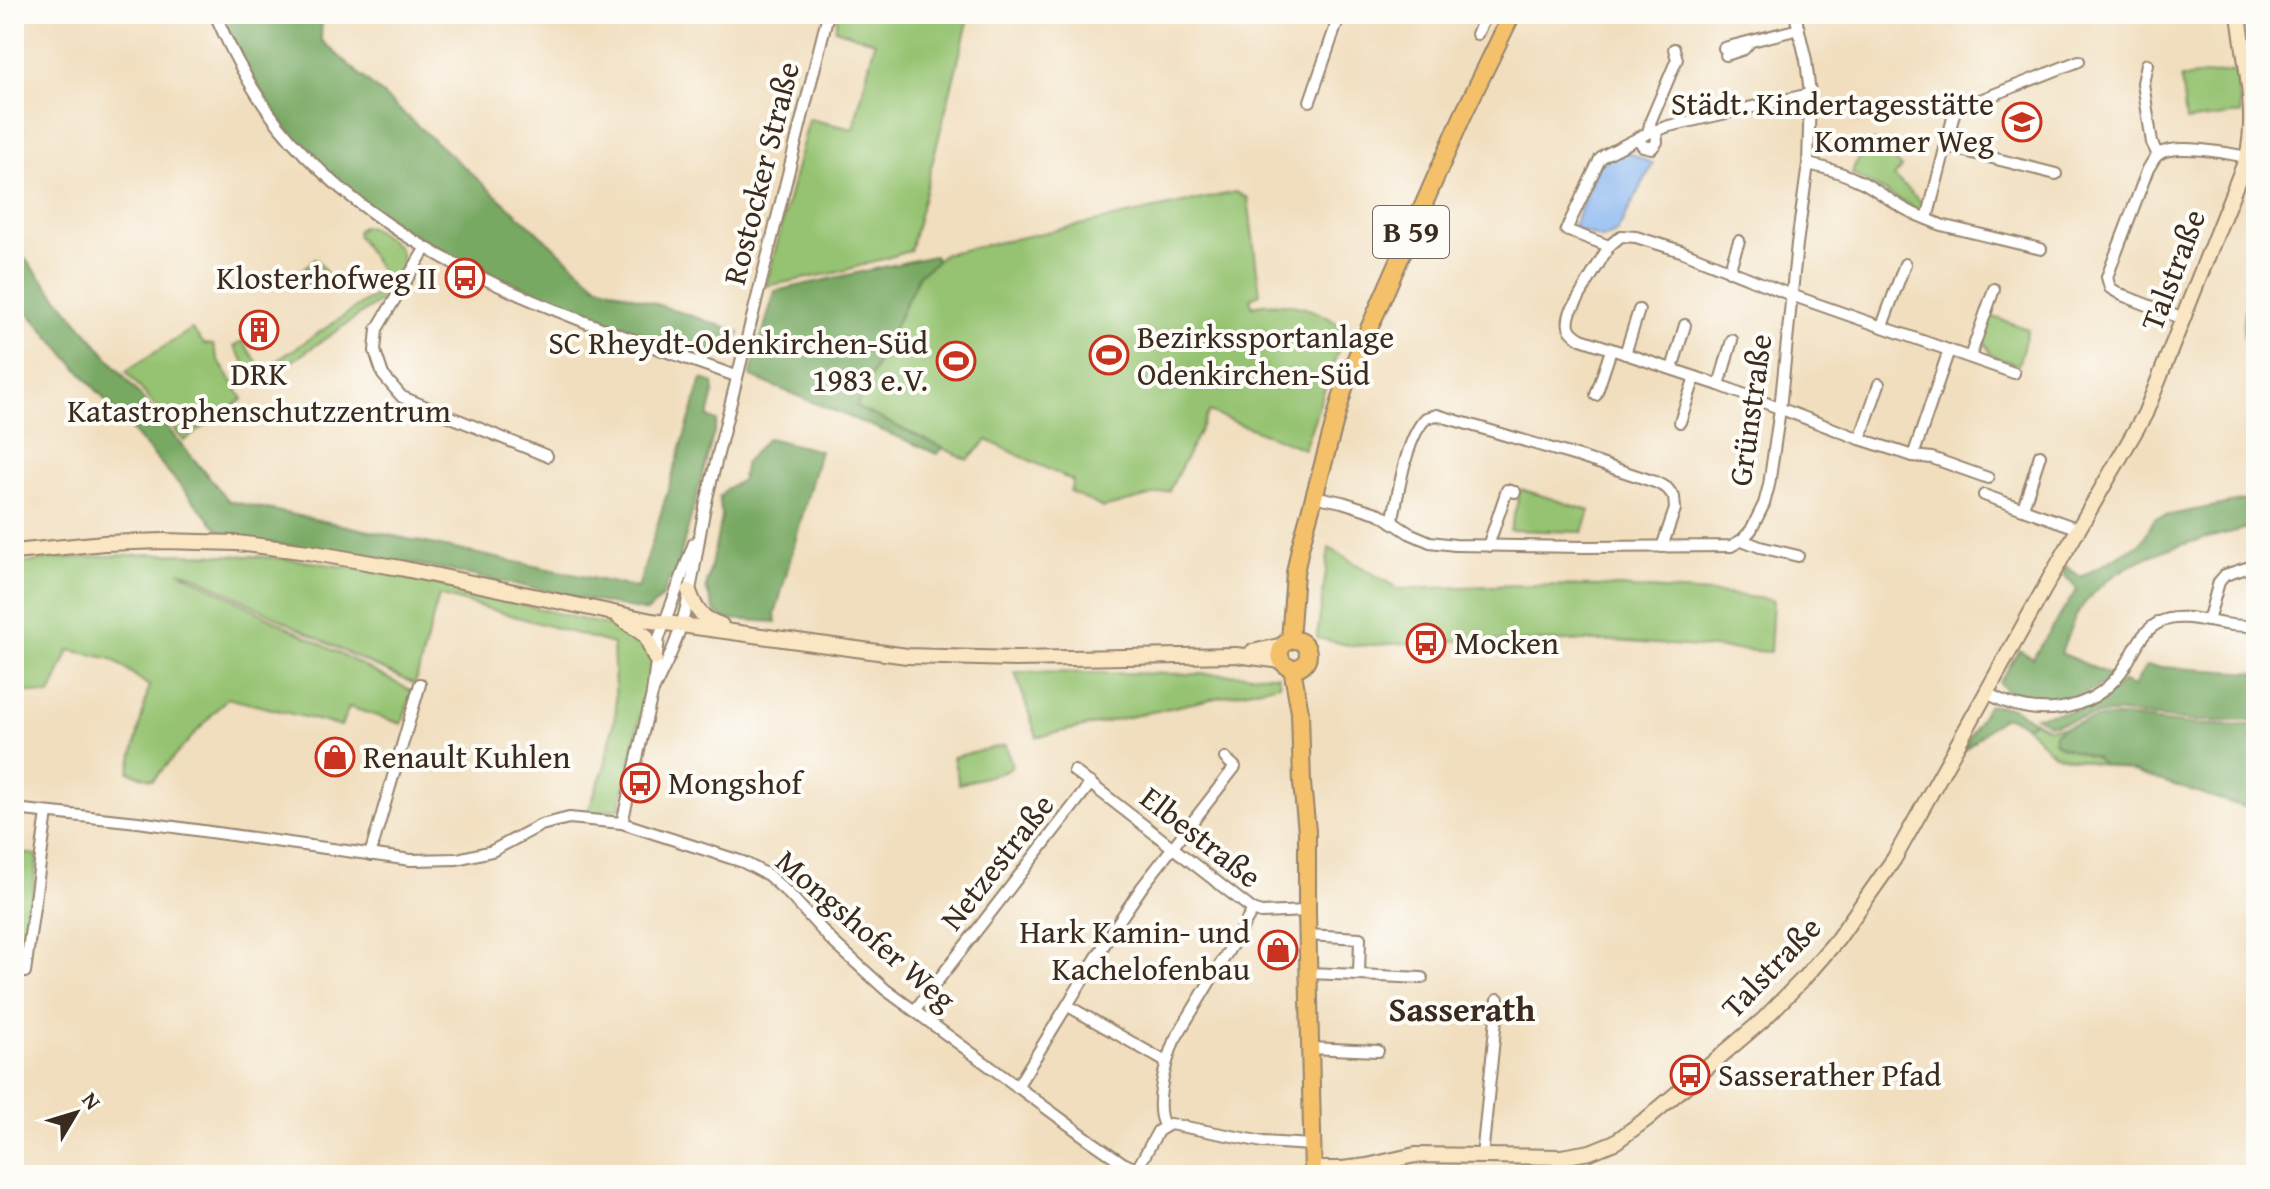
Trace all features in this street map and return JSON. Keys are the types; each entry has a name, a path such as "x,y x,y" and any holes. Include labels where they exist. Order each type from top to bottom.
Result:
{"main road":[{"name":"B 59","path":"1313,1172 1307,831 1300,712 1304,687 1292,653 1295,573 1346,381 1463,115 1512,14"}],"street":[{"path":"215,14 230,48 288,137 337,186 370,212 425,249 517,294 736,376"},
{"name":"Rostocker Straße","path":"652,694 681,626 699,532 736,376 828,14"},
{"path":"1310,101 1340,14"},
{"path":"1477,34 1487,14"},
{"name":"Grünstraße","path":"1742,540 1757,520 1769,485 1808,164 1810,94 1797,14"},
{"name":"Talstraße","path":"1313,1172 1367,1166 1415,1155 1561,1157 1590,1152 1615,1142 1648,1118 1764,1019 1837,940 1894,859 2150,406 2252,140 2254,110 2239,14"},
{"path":"1725,51 1744,42 1799,29"},
{"path":"1647,134 1677,59 1674,49"},
{"path":"1927,219 1955,110 2079,61"},
{"path":"2147,64 2143,83 2152,143 2158,155"},
{"path":"1609,246 1566,230 1600,159 1647,134 1810,94"},
{"path":"1945,146 2056,174"},
{"path":"2183,319 2122,295 2110,288 2107,277 2148,169 2158,155 2171,149 2247,157"},
{"path":"1808,164 1827,168 1865,184 1914,215 1941,225 2041,249"},
{"path":"1988,478 1932,458 1913,456 1860,439 1719,385 1581,339 1568,329 1567,322 1609,246 1621,236 1636,237 2014,373"},
{"path":"1729,271 1739,241"},
{"path":"425,249 377,329 375,351 383,375 402,397 547,456"},
{"path":"1882,326 1905,264"},
{"path":"1970,357 1994,289"},
{"path":"1625,354 1639,310"},
{"path":"1672,369 1685,325"},
{"path":"1719,385 1732,340"},
{"path":"1596,395 1611,350"},
{"path":"1913,456 1949,350"},
{"path":"1680,422 1695,377"},
{"path":"1860,439 1879,384"},
{"path":"1392,522 1415,433 1426,418 1437,415 1583,458 1667,488 1674,497 1675,509 1662,547"},
{"path":"2023,508 2040,455"},
{"path":"1490,546 1507,490 1515,492"},
{"path":"1984,495 2079,529"},
{"path":"1313,496 1380,514 1430,542 1490,546 1662,547 1731,546 1742,540 1798,556"},
{"name":"Rostocker Straße","path":"652,694 655,658 663,623 699,532"},
{"path":"14,552 164,541 237,543 400,568 663,623 907,656 1015,659 1292,653"},
{"path":"2208,621 2219,582 2225,575 2256,565"},
{"path":"689,591 694,605 706,620 788,641"},
{"path":"616,614 646,636 655,658"},
{"path":"1987,693 2002,702 2030,709 2055,710 2072,706 2092,698 2112,684 2124,669 2136,644 2157,623 2180,618 2256,626"},
{"path":"370,855 420,684"},
{"path":"14,809 138,822 411,860 457,859 492,851 541,825 569,818 622,823 652,694"},
{"path":"1017,1087 1117,924 1235,767 1225,758"},
{"name":"Elbestraße","path":"1074,771 1253,910 1261,913 1307,911"},
{"name":"Netzestraße","path":"915,1010 1091,783"},
{"path":"25,972 47,813"},
{"name":"Mongshofer Weg","path":"622,823 743,862 768,875 863,971 1135,1172"},
{"path":"1164,1125 1158,1116 1166,1062 1179,1032 1253,910"},
{"path":"1307,935 1360,938 1359,975"},
{"path":"1308,973 1422,978"},
{"path":"1482,1157 1498,999"},
{"path":"1068,1006 1166,1062"},
{"path":"1309,1048 1378,1051"},
{"path":"1135,1172 1164,1125 1179,1125 1263,1142 1312,1145"}],"green space":[{"path":"222,14 322,14 321,40 596,284 740,332 732,349 711,358 614,324 485,271 372,215 298,147 241,60"},
{"path":"838,14 970,14 910,251 839,272 766,286 809,119 853,129 875,42 835,29"},
{"path":"2236,71 2241,114 2186,121 2181,78"},
{"path":"1874,141 1902,167 1894,177 1921,202 1925,208 1922,212 1852,174 1855,164"},
{"name":"Bezirkssportanlage Odenkirchen-Süd","path":"1235,192 1248,198 1260,294 1250,298 1252,306 1277,304 1302,307 1325,316 1345,330 1304,449 1209,412 1169,491 1103,508 1070,492 1073,481 987,440 968,460 856,407 919,275 944,254"},
{"path":"363,226 370,227 396,245 401,253 402,271 387,296 259,384 234,347 242,341 263,370 390,285 357,235"},
{"path":"14,246 229,501 638,588 702,379 713,383 714,393 708,417 717,421 674,579 670,577 662,597 647,612 437,568 226,538 14,296"},
{"path":"934,256 937,261 919,275 856,407 943,448 937,454 750,376 775,291"},
{"path":"315,259 328,276 314,289 300,271"},
{"path":"2256,283 2256,340 2244,337 2243,322"},
{"path":"1988,315 2028,329 2018,365 1990,355 1981,340"},
{"path":"192,329 204,344 213,345 218,360 243,399 184,441 126,371"},
{"path":"768,438 820,451 775,615 776,622 726,619 715,612 706,588 722,516 719,498 726,489 742,480 745,462"},
{"path":"1521,489 1590,511 1583,532 1510,530"},
{"path":"2256,498 2256,526 2184,544 2138,562 2097,589 2081,608 2061,653 2114,677 2072,698 2050,701 2014,695 1999,683 2019,650 2033,658 2077,589 2063,574 2065,566 2081,577 2141,543 2155,518"},
{"path":"1329,548 1399,589 1602,586 1773,600 1770,652 1612,641 1447,641 1353,646 1317,638"},
{"path":"148,554 264,557 357,569 635,632 646,643 652,661 620,808 588,812 605,765 616,710 613,644 439,595 415,684 193,575 179,571 412,691 402,724 349,707 341,726 227,698 153,780 129,772 149,686 112,659 69,650 50,695 14,690 14,565 49,559"},
{"path":"2146,666 2256,673 2256,721 2191,721 2108,713 2048,724 2035,716 2092,705 2122,681 2133,687"},
{"path":"1015,672 1278,675 1280,684 1037,737"},
{"path":"1989,705 2013,708 2034,721 2026,726 2010,718 2000,719 1961,753 1985,710"},
{"path":"2105,717 2181,724 2256,726 2256,811 2103,765 2094,757 2060,746 2054,741 2055,733 2063,727"},
{"path":"2034,721 2047,728 2063,727 2055,733 2060,746 2095,757 2103,765 2056,755 2026,726"},
{"path":"1006,745 1012,766 1007,771 959,784 953,757"},
{"path":"14,852 38,855 14,1018"}],"water":[{"path":"1624,150 1653,164 1617,232 1601,238 1576,230 1574,224 1599,164"}],"place":[{"name":"Städt. Kindertagesstätte Kommer Weg","path":"2022,122"},
{"name":"Klosterhofweg II","path":"465,278"},
{"name":"DRK Katastrophenschutzzentrum","path":"259,330"},
{"name":"Bezirkssportanlage Odenkirchen-Süd","path":"1109,355"},
{"name":"SC Rheydt-Odenkirchen-Süd 1983 e.V.","path":"956,361"},
{"name":"Mocken","path":"1426,643"},
{"name":"Renault Kuhlen","path":"335,757"},
{"name":"Mongshof","path":"640,783"},
{"name":"Hark Kamin- und Kachelofenbau","path":"1278,950"},
{"name":"Sasserather Pfad","path":"1690,1075"}],"district":[{"name":"Sasserath","path":"1462,1009"}]}
